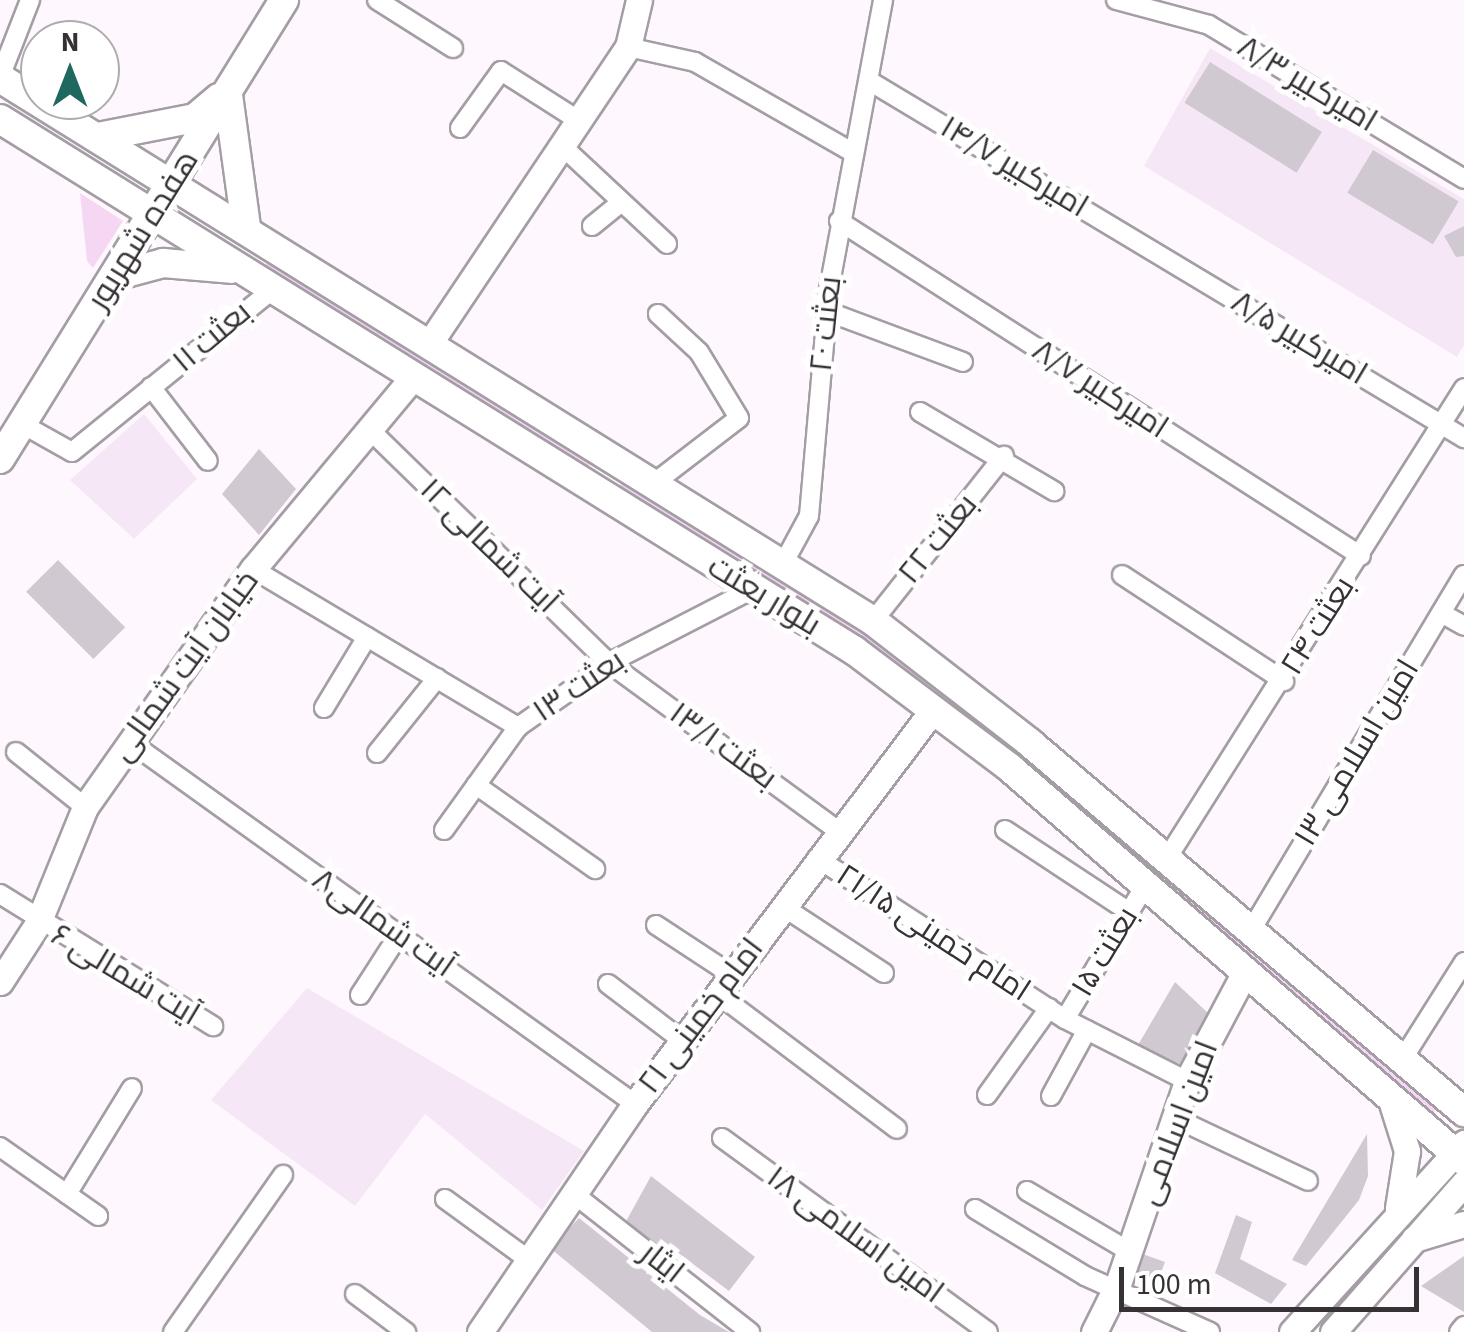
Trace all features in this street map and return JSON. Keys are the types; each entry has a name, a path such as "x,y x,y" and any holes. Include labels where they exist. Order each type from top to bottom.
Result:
{"main road":[{"name":"هفده شهریور","path":"0,460 115,276 166,177 228,91 284,0"},
{"name":"بلوار بعثت","path":"0,78 246,226 873,622 1250,932 1407,1051 1464,1112"},
{"path":"98,137 196,118 228,91"},
{"path":"228,91 246,226"},
{"name":"بلوار بعثت","path":"0,119 589,491 753,589 934,709 1146,884 1390,1097 1461,1152"},
{"path":"70,348 72,322 146,211"},
{"path":"115,276 180,262 248,273 271,242"},
{"path":"589,491 612,460"}],"street":[{"path":"0,78 30,0"},
{"path":"377,0 453,48"},
{"path":"429,344 628,48 639,0"},
{"name":"بعثت ۲۰","path":"783,564 808,516 838,221 871,82 883,0"},
{"name":"امیرکبیر ۸/۳","path":"1116,0 1141,12 1209,25 1464,178"},
{"path":"628,48 696,62 852,152"},
{"path":"460,128 501,71 578,120"},
{"name":"امیرکبیر ۱۴/۷","path":"871,82 1157,253"},
{"path":"561,145 667,244"},
{"path":"592,226 622,202"},
{"name":"امیرکبیر ۸/۷","path":"838,221 1361,556"},
{"name":"امیرکبیر ۸/۵","path":"1157,253 1464,438"},
{"name":"بعثت ۱۱","path":"22,424 72,452 273,289"},
{"path":"826,311 962,362"},
{"path":"653,484 739,418 699,352 658,314"},
{"name":"خیابان آیت شمالی","path":"0,982 38,923 85,808 130,742 254,570 413,378"},
{"path":"152,387 208,461"},
{"name":"بعثت ۲۴","path":"1166,860 1284,682 1464,388"},
{"path":"920,412 1004,456 1054,491"},
{"name":"آیت شمالی ۱۲","path":"370,430 609,663"},
{"name":"بعثت ۲۲","path":"873,622 1004,456"},
{"path":"254,570 518,727"},
{"name":"امین اسلامی ۱۳","path":"1250,932 1464,575"},
{"path":"1122,576 1284,682"},
{"name":"بعثت ۱۳","path":"444,830 518,727 609,663 753,589"},
{"path":"1441,614 1464,626"},
{"path":"324,708 367,637"},
{"name":"بعثت ۱۳/۱","path":"609,663 837,830"},
{"path":"378,754 436,678"},
{"name":"امام خمینی ۲۱","path":"486,1330 635,1104 837,830 934,709"},
{"name":"آیت شمالی۸","path":"130,742 635,1104"},
{"path":"16,752 85,808"},
{"path":"476,785 595,870"},
{"path":"1005,830 1128,912"},
{"name":"امام خمینی ۲۱/۱۵","path":"817,858 1066,1019 1187,1081"},
{"name":"بعثت ۱۵","path":"1066,1019 1146,884"},
{"name":"آیت شمالی ۶","path":"0,894 38,923 213,1026"},
{"path":"782,906 884,974"},
{"path":"656,925 897,1130"},
{"path":"360,995 400,933"},
{"path":"1407,1051 1464,962"},
{"name":"امین اسلامی","path":"1094,1332 1118,1284 1187,1081 1245,972"},
{"path":"608,984 683,1041"},
{"path":"987,1095 1049,1008"},
{"path":"1052,1096 1087,1030"},
{"path":"67,1194 132,1088"},
{"path":"1390,1097 1406,1151 1396,1214"},
{"path":"1175,1118 1308,1181"},
{"name":"امین اسلامی ۱۸","path":"722,1138 988,1332"},
{"path":"0,1147 98,1216"},
{"path":"1292,1332 1396,1214 1461,1152"},
{"path":"172,1332 283,1175"},
{"path":"1333,1332 1464,1183"},
{"path":"1027,1192 1130,1251"},
{"name":"ایثار","path":"574,1194 750,1332"},
{"path":"445,1200 529,1260"},
{"path":"975,1210 1085,1276 1118,1284 1210,1332"},
{"path":"1414,1239 1464,1224"},
{"path":"355,1294 406,1332"},
{"path":"1460,1332 1464,1326"}],"shaded area":[{"path":"1210,48 1464,199 1464,345 1457,357 1144,166"},
{"path":"80,193 123,221 93,268 87,261"},
{"path":"268,261 590,464 585,472 262,271"},
{"path":"144,414 197,479 134,539 70,480"},
{"path":"623,480 897,653 1008,741 999,746 617,490"},
{"path":"1036,763 1438,1107 1432,1114 1030,772"},
{"path":"307,988 584,1151 542,1210 425,1114 355,1206 211,1100"}],"building":[{"path":"1210,62 1322,132 1297,173 1185,103"},
{"path":"1373,150 1459,202 1433,244 1347,193"},
{"path":"1464,226 1464,256 1456,257 1444,236"},
{"path":"259,449 296,489 259,535 222,494"},
{"path":"58,560 125,627 93,659 26,592"},
{"path":"1175,982 1208,1013 1180,1064 1138,1045"},
{"path":"1367,1134 1368,1176 1359,1200 1306,1266 1292,1260"},
{"path":"651,1176 755,1257 729,1291 677,1252 668,1263 624,1225"},
{"path":"1236,1215 1252,1222 1240,1259 1287,1284 1271,1304 1215,1273"},
{"path":"579,1218 700,1315 729,1332 652,1332 550,1248"},
{"path":"1140,1253 1165,1262 1154,1291 1132,1278"},
{"path":"1464,1256 1464,1312 1421,1286"}]}
